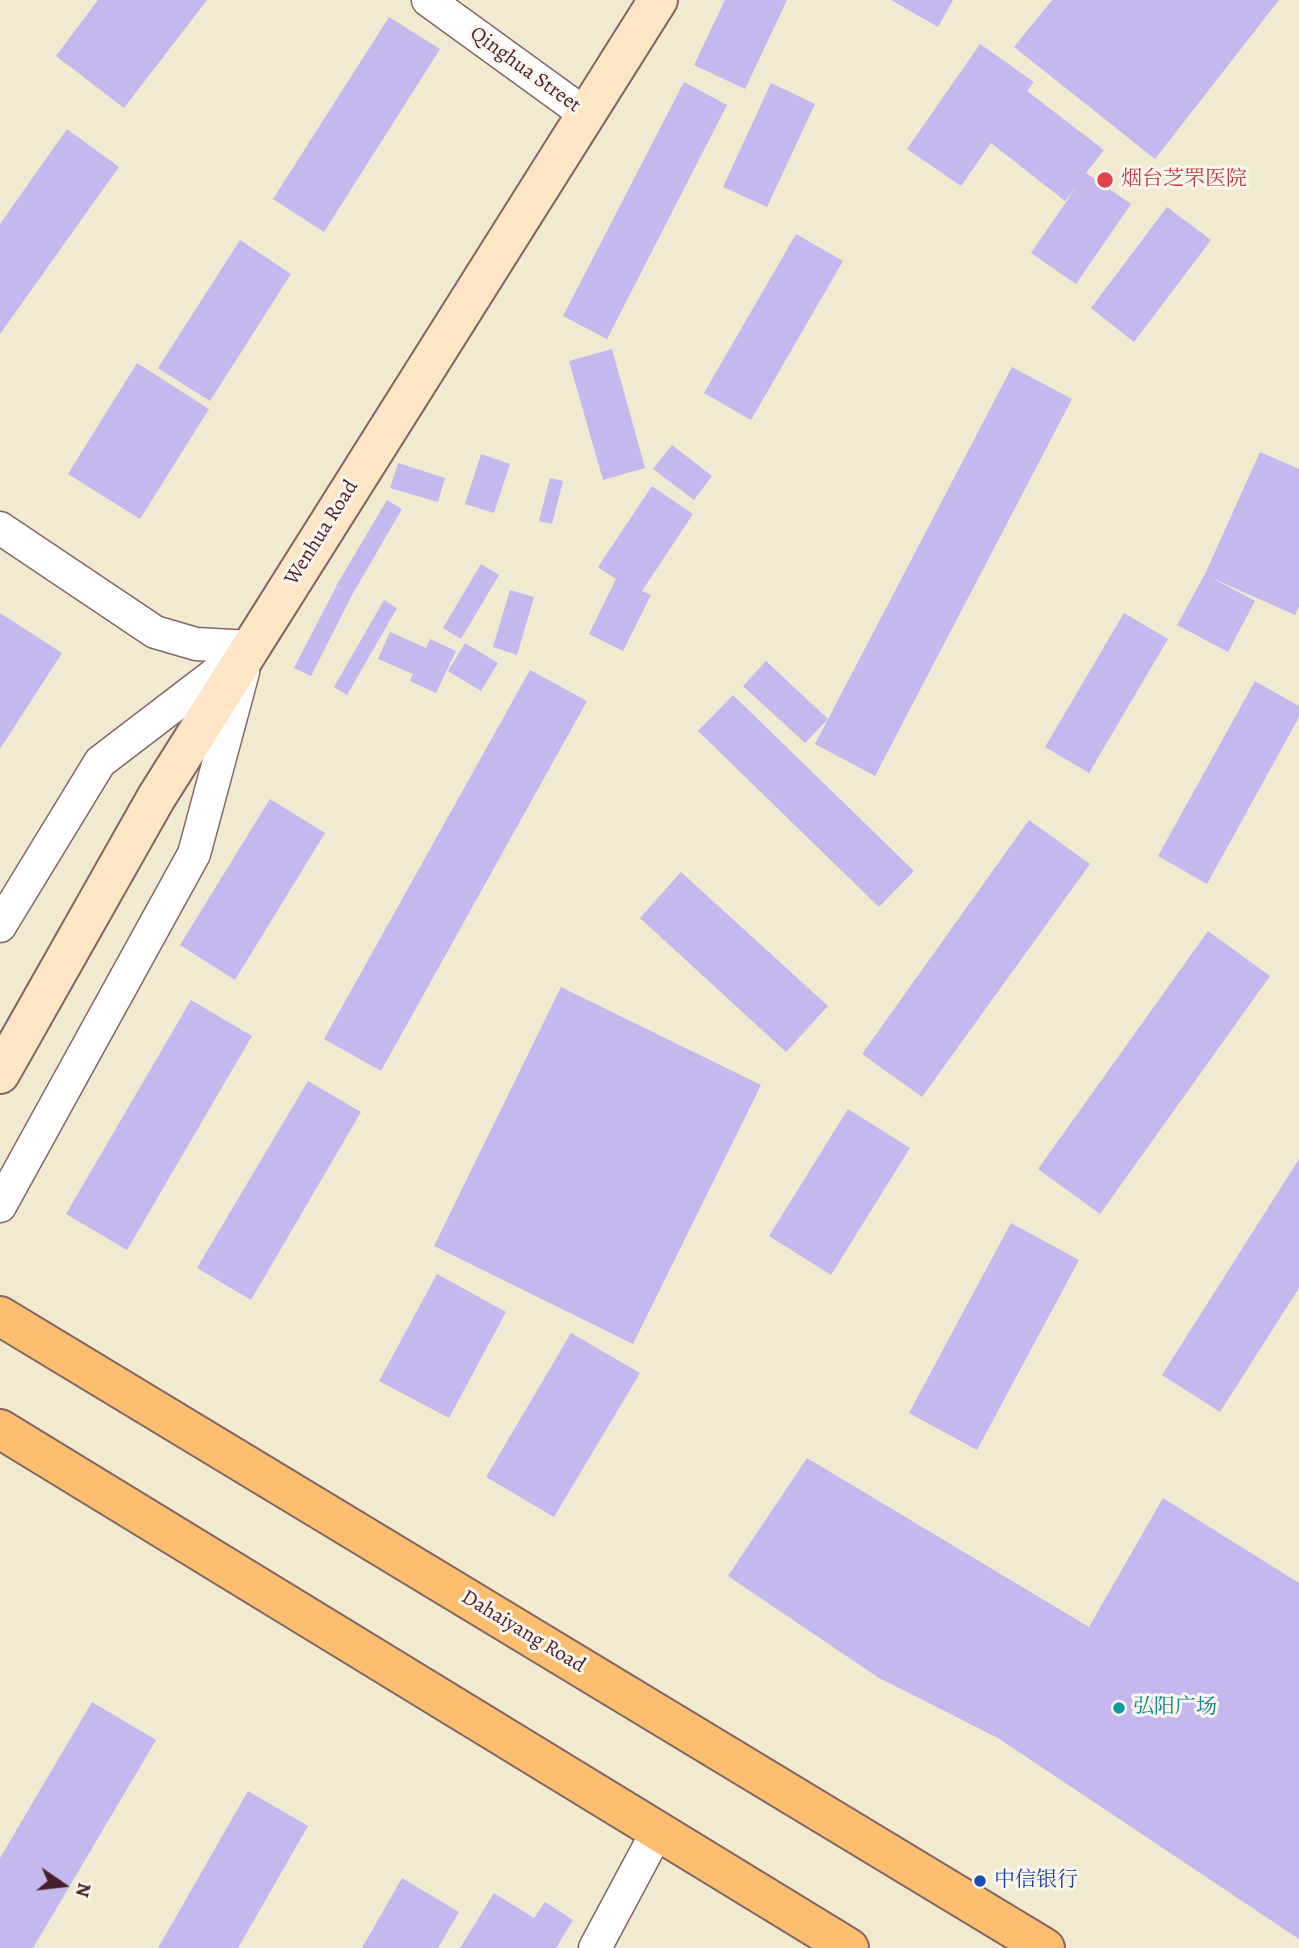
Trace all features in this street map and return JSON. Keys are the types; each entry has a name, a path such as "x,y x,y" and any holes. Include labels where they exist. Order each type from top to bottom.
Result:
{"highway":[{"name":"Dahaiyang Road","path":"0,1316 1045,1948"},
{"path":"0,1429 849,1948"}],"main road":[{"name":"Wenhua Road","path":"0,1074 156,798 588,116 658,0"}],"street":[{"name":"Qinghua Street","path":"428,0 588,116"},
{"path":"0,527 155,632 195,644 250,648"},
{"path":"0,926 100,762 250,648"},
{"path":"0,1206 194,855 250,648"},
{"path":"595,1948 657,1832"}],"building":[{"path":"98,0 207,0 124,108 56,56"},
{"path":"725,0 787,0 745,89 694,65"},
{"path":"891,0 953,0 938,27"},
{"path":"1052,0 1279,0 1155,159 1014,47"},
{"path":"389,17 440,49 324,232 273,199"},
{"path":"980,44 1034,82 1027,91 1104,150 1086,173 1131,204 1076,284 1031,253 1077,186 1065,201 991,143 961,186 907,149"},
{"path":"684,82 727,105 607,339 563,316"},
{"path":"771,83 815,104 767,207 723,187"},
{"path":"67,129 119,167 0,334 0,224"},
{"path":"1167,207 1211,240 1134,342 1091,308"},
{"path":"796,234 843,261 751,420 704,393"},
{"path":"240,240 291,274 210,401 158,368"},
{"path":"612,349 645,468 603,480 569,361"},
{"path":"137,363 209,409 140,519 68,474"},
{"path":"1012,367 1072,399 875,776 815,744"},
{"path":"672,445 712,476 694,500 653,469"},
{"path":"1260,452 1299,469 1299,606 1295,615 1212,578 1255,601 1228,652 1177,625 1205,574"},
{"path":"481,454 510,464 494,513 465,504"},
{"path":"398,463 445,478 438,502 390,488"},
{"path":"550,478 563,481 552,524 539,521"},
{"path":"652,486 693,514 642,591 651,595 623,651 589,634 616,579 598,567"},
{"path":"387,500 402,509 352,595 311,676 294,668 336,587 343,590 336,586"},
{"path":"481,564 499,575 461,639 443,628"},
{"path":"510,590 534,597 517,655 493,647"},
{"path":"384,600 397,608 347,695 334,687"},
{"path":"0,613 62,653 0,749"},
{"path":"1124,613 1168,639 1089,773 1045,747"},
{"path":"390,632 426,648 430,639 456,651 436,693 410,681 413,674 378,659"},
{"path":"465,643 498,663 481,691 448,671"},
{"path":"766,661 828,719 805,743 743,686"},
{"path":"530,670 587,701 381,1071 324,1039"},
{"path":"1255,681 1299,706 1299,717 1207,884 1158,856"},
{"path":"733,695 914,871 879,907 698,731"},
{"path":"270,799 325,833 235,980 180,945"},
{"path":"1029,820 1090,864 922,1097 862,1054"},
{"path":"681,872 828,1006 786,1052 640,918"},
{"path":"1208,931 1270,976 1100,1214 1038,1169"},
{"path":"561,987 761,1085 633,1344 434,1246"},
{"path":"191,1000 252,1036 127,1250 66,1214"},
{"path":"308,1081 361,1112 251,1300 197,1268"},
{"path":"848,1109 910,1148 831,1275 769,1236"},
{"path":"1299,1159 1299,1288 1220,1412 1162,1375"},
{"path":"1011,1223 1079,1260 977,1450 909,1413"},
{"path":"437,1274 506,1312 449,1418 379,1381"},
{"path":"571,1333 640,1373 554,1517 486,1477"},
{"name":"弘阳广场","path":"807,1458 1089,1627 1163,1498 1299,1583 1299,1939 998,1738 879,1678 728,1576"},
{"path":"92,1702 156,1740 33,1948 0,1948 0,1858"},
{"path":"248,1791 308,1826 238,1948 158,1948"},
{"path":"402,1878 459,1912 438,1948 362,1948"},
{"path":"494,1893 534,1918 545,1902 573,1920 556,1948 460,1948"}],"place":[{"name":"烟台芝罘医院","path":"1105,180"},
{"name":"弘阳广场","path":"1119,1708"},
{"name":"中信银行","path":"980,1881"}]}
